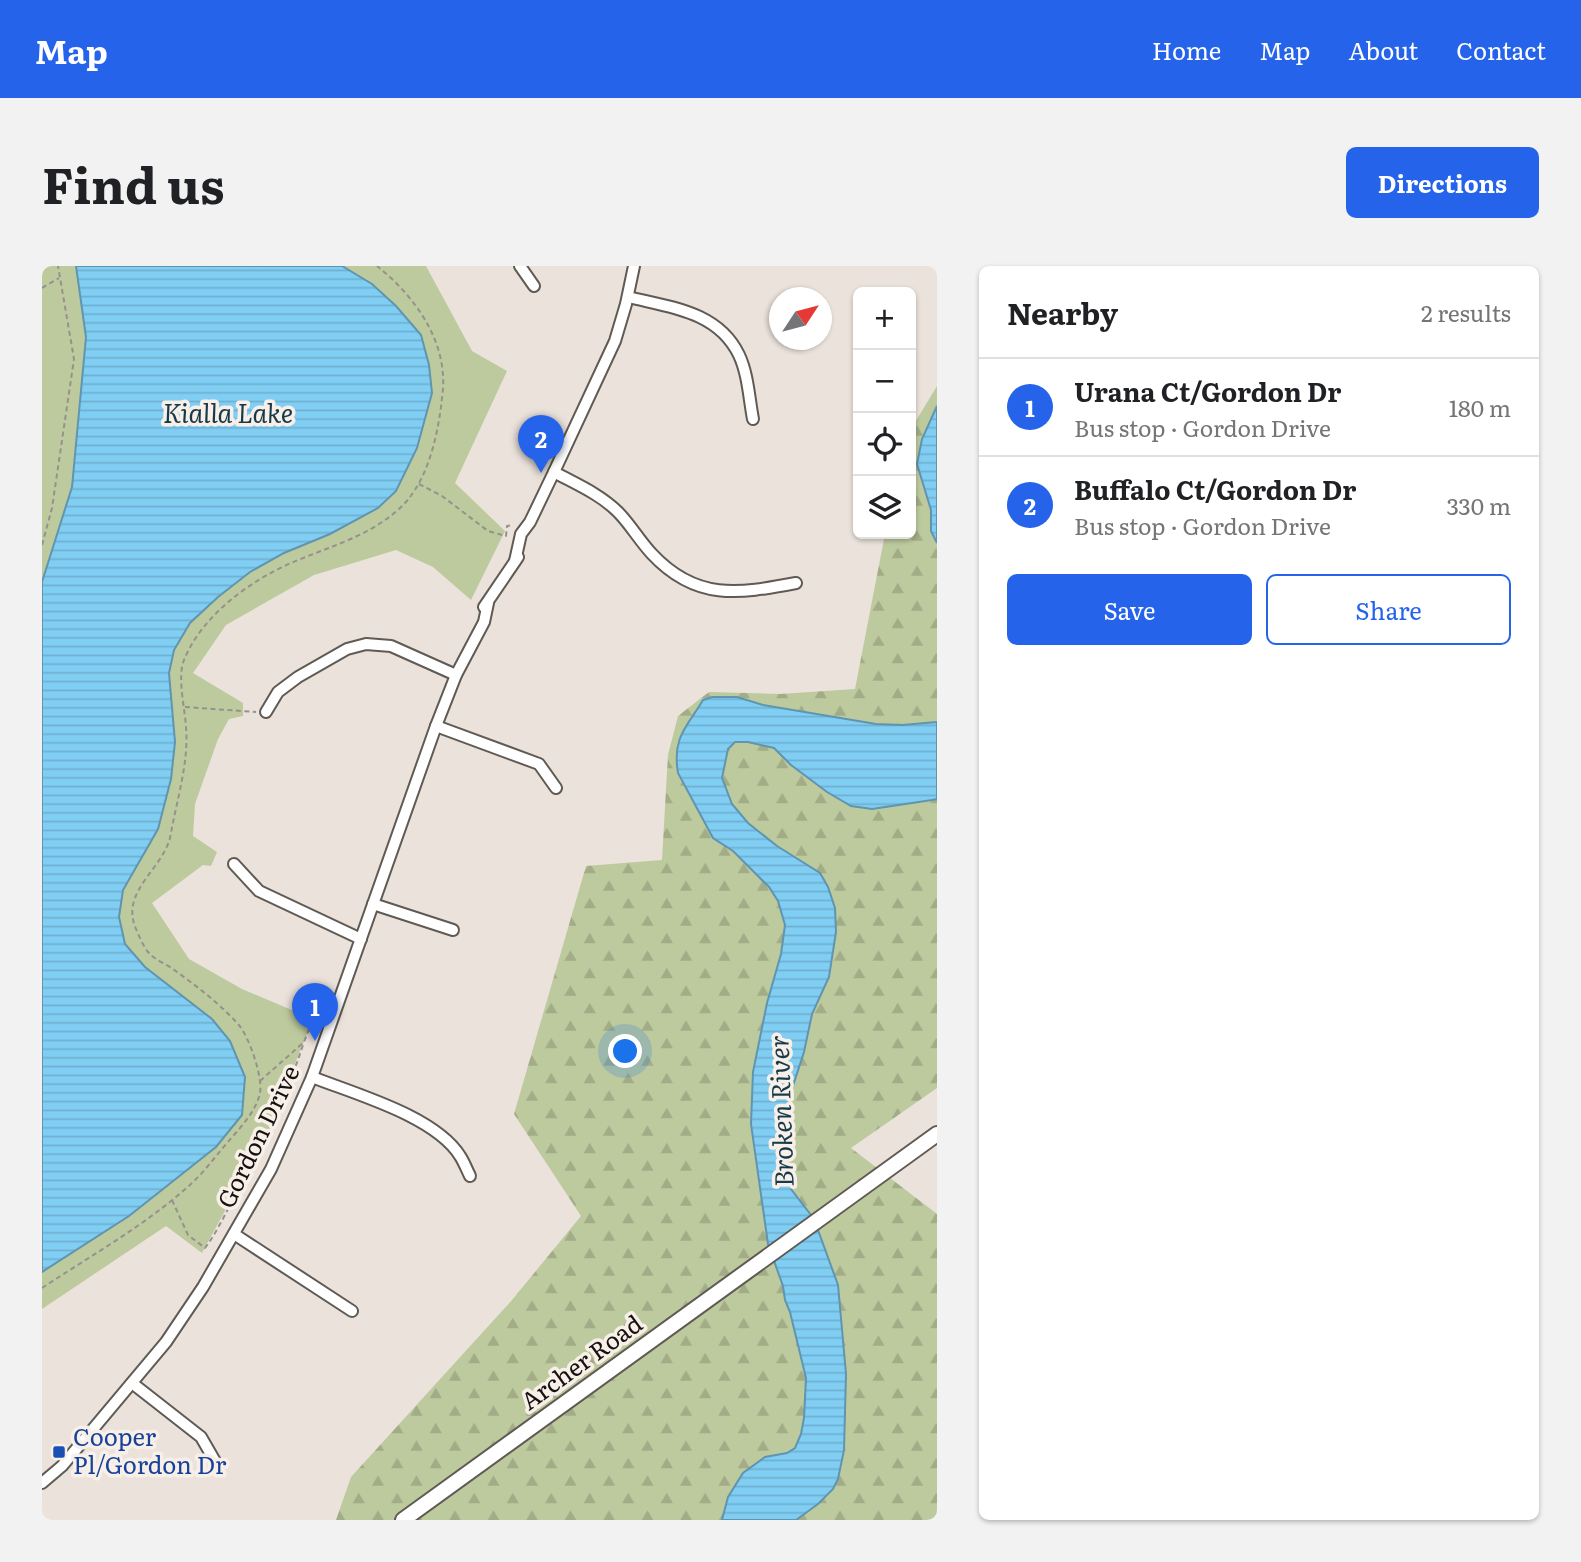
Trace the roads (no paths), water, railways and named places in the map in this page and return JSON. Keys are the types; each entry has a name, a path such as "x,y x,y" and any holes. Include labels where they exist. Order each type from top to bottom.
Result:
{"main road":[{"name":"Archer Road","path":"403,1520 937,1134"}],"street":[{"path":"520,266 534,286"},
{"name":"Gordon Drive","path":"42,1483 62,1466 173,1331 204,1287 280,1151 328,1034 456,675 484,622 488,603 523,552 530,522 615,341 634,266"},
{"path":"628,297 699,315 722,330 739,355 753,419"},
{"path":"554,472 598,496 618,512 667,568 688,581 708,589 727,592 754,591 796,583"},
{"path":"266,712 278,692 298,677 347,649 366,644 391,646 456,675"},
{"path":"436,726 539,764 556,788"},
{"path":"234,864 259,891 361,939"},
{"path":"373,904 453,930"},
{"path":"312,1077 412,1116 437,1133 460,1155 470,1176"},
{"path":"234,1234 352,1311"},
{"path":"132,1383 201,1437 216,1463"}],"water":[{"name":"Kialla Lake","path":"76,266 342,266 372,284 421,335 429,365 432,393 417,448 396,491 378,508 250,572 190,623 174,650 169,673 175,742 171,779 158,829 123,890 119,917 125,944 145,967 212,1019 230,1041 245,1077 242,1115 216,1147 129,1216 42,1272 42,582 72,487 86,337"},
{"path":"937,406 937,543 931,531 931,510 917,464 922,439"},
{"name":"Broken River","path":"712,697 737,697 763,705 876,724 937,722 937,799 872,809 851,806 791,765 774,748 748,742 735,742 728,749 722,778 732,804 748,823 777,846 820,873 835,908 836,932 829,977 812,1014 804,1052 791,1092 786,1160 791,1189 814,1219 838,1285 846,1374 844,1450 833,1489 796,1520 722,1520 728,1497 743,1473 765,1457 787,1453 795,1448 804,1418 806,1378 783,1286 768,1244 751,1124 753,1072 767,1003 781,954 785,925 778,901 769,887 733,851 713,838 678,773 677,750 682,733 703,700"}],"place":[{"name":"Buffalo Ct/Gordon Dr","path":"541,473"},
{"name":"Urana Ct/Gordon Dr","path":"315,1041"},
{"name":"Cooper Pl/Gordon Dr","path":"59,1452"}]}
